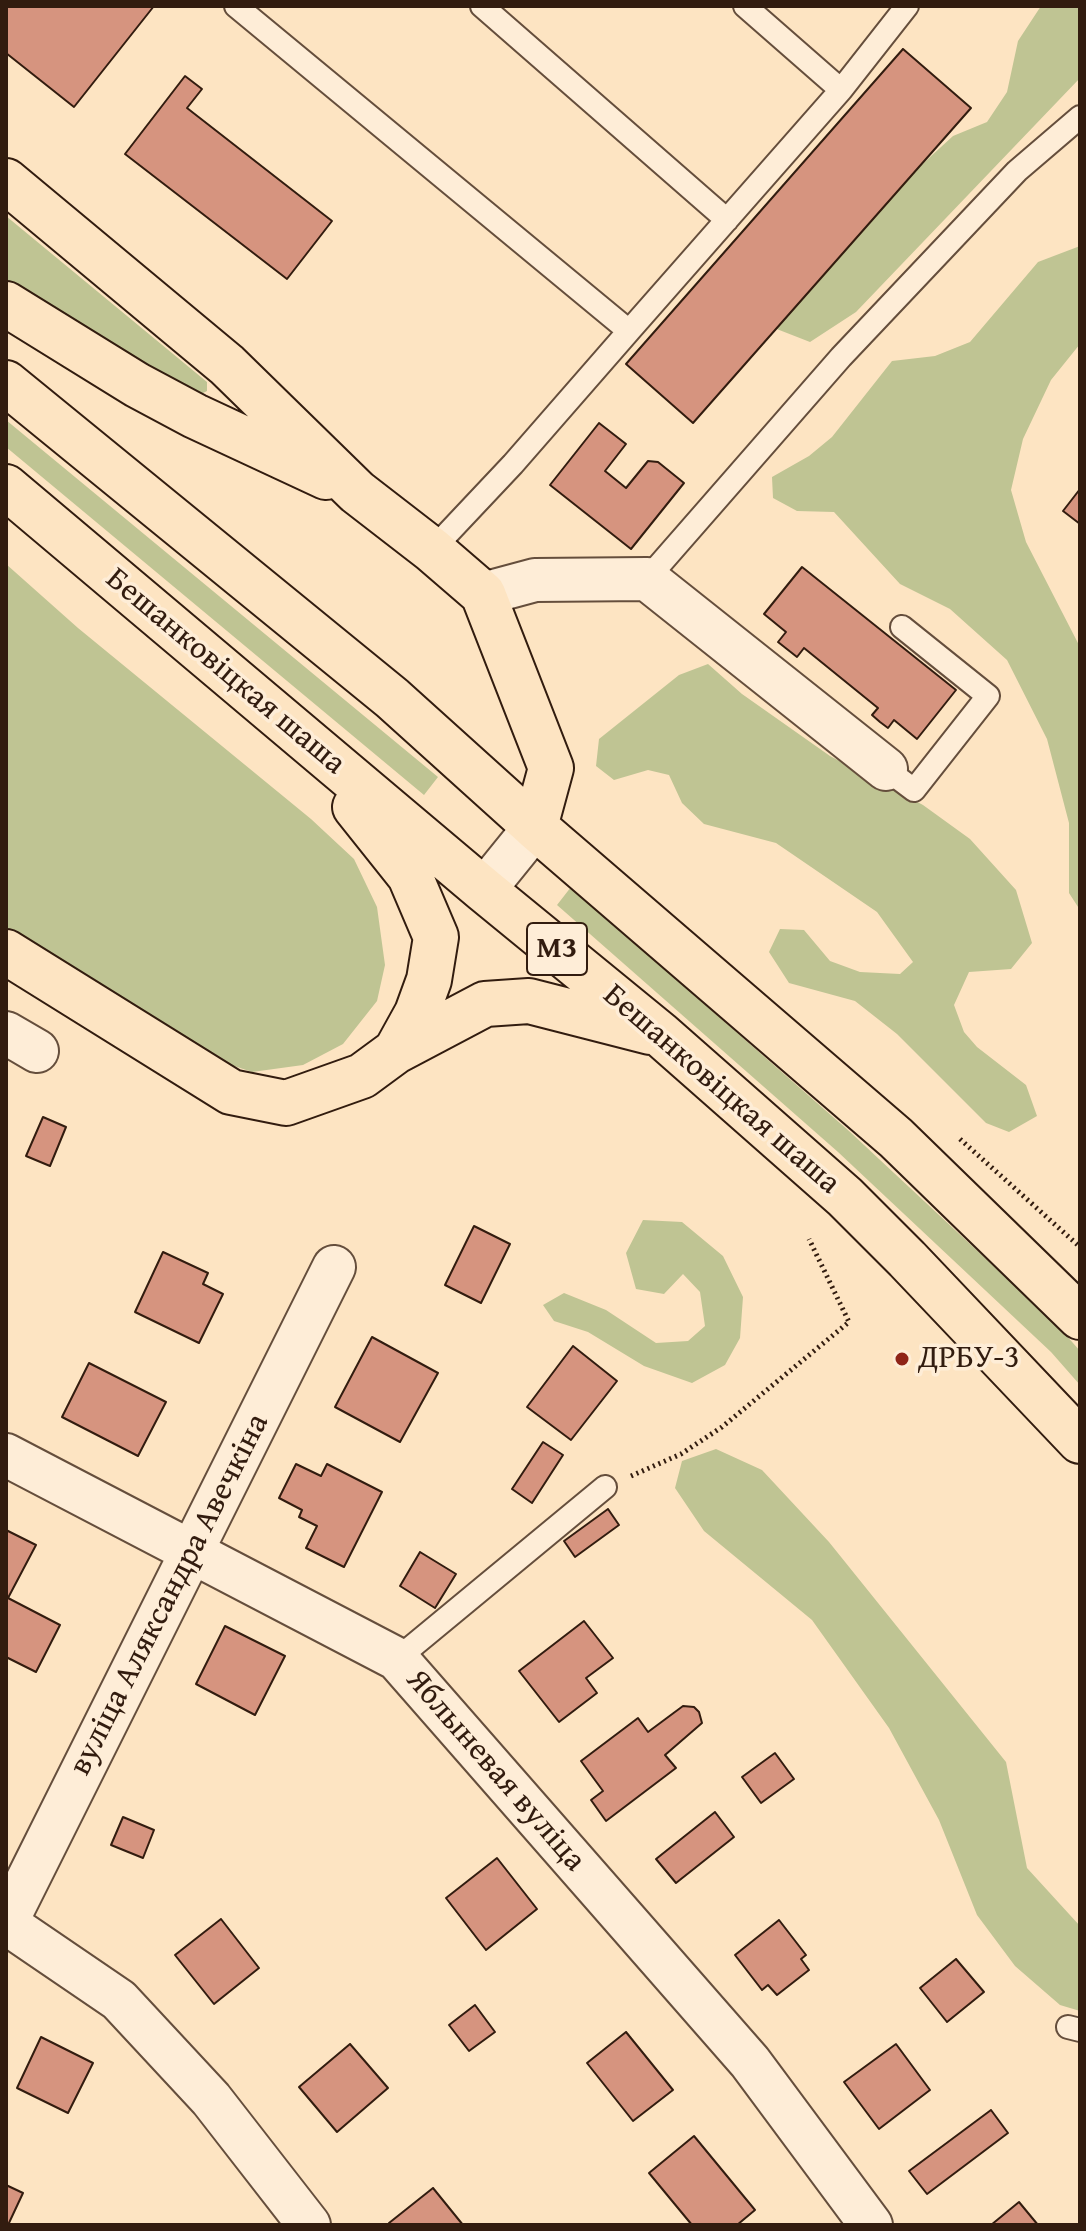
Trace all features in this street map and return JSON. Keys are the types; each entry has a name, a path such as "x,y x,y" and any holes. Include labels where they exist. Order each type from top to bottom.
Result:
{"main road":[{"path":"6,181 227,365 357,492 483,594 551,768 535,827"},
{"path":"6,304 137,385 195,416 357,492"},
{"path":"195,416 222,405 231,391 227,365"},
{"name":"М3","path":"6,383 392,698 535,827 896,1138 1080,1317"},
{"name":"Бешанковіцкая шаша","path":"6,487 484,890 660,1034 845,1197 1080,1441"},
{"path":"300,735 410,876 436,937 429,980 417,1013 396,1051"},
{"path":"6,952 231,1092 286,1103 362,1076 396,1051 485,1004 529,1001 660,1034"}],"street":[{"path":"483,594 535,580 647,579 886,769"},
{"path":"484,890 535,827"},
{"name":"вуліца Аляксандра Авечкіна","path":"6,1923 334,1267"},
{"name":"Яблыневая вуліца","path":"6,1455 397,1659 750,2062 871,2225"},
{"path":"6,1923 119,2000 211,2099 309,2225"}],"lane":[{"path":"236,6 629,331"},
{"path":"482,6 727,220"},
{"path":"745,6 841,90"},
{"path":"432,550 513,464 841,90 907,6"},
{"path":"647,579 841,357 1017,171 1080,117"},
{"path":"886,769 914,790 988,696 902,627"},
{"path":"397,1659 605,1487"}],"path":[{"path":"957,1136 1080,1247"},
{"path":"605,1487 681,1454 722,1427 849,1322 809,1239"}],"green space":[{"path":"1041,6 1080,6 1080,78 856,312 810,342 769,326 893,191 953,136 987,122 1007,92 1018,41"},
{"path":"6,216 207,382 207,391 197,396 6,286"},
{"path":"1080,246 1080,344 1051,380 1023,439 1011,490 1026,542 1080,647 1080,910 1069,893 1069,823 1047,739 1007,660 950,609 900,584 834,512 797,511 773,498 772,477 809,456 832,437 892,361 935,356 970,342 1038,262"},
{"path":"6,420 438,777 424,795 6,447"},
{"path":"6,564 78,628 311,819 354,859 377,907 385,965 377,1001 343,1044 303,1065 252,1072 202,1055 6,929"},
{"path":"708,664 742,694 830,756 923,805 970,839 1016,890 1032,943 1011,969 969,972 954,1005 964,1032 977,1047 1026,1085 1037,1116 1009,1132 986,1123 897,1034 855,1001 789,983 769,952 780,929 804,930 830,961 860,972 900,974 913,962 877,912 776,843 704,824 682,803 669,775 648,770 614,780 596,766 599,739 679,675"},
{"path":"571,887 849,1131 1059,1327 1080,1351 1080,1385 1051,1352 838,1152 557,905"},
{"path":"643,1220 682,1222 723,1256 743,1297 740,1338 725,1365 692,1383 644,1366 588,1332 554,1321 543,1305 564,1293 606,1310 656,1343 688,1341 705,1326 700,1292 683,1274 664,1294 636,1289 626,1253"},
{"path":"716,1449 762,1470 829,1542 1006,1762 1027,1868 1080,1926 1080,2011 1060,2005 1015,1966 977,1915 939,1820 889,1728 812,1620 704,1531 675,1488 682,1461"}],"building":[{"path":"6,6 154,6 74,107 6,53"},
{"path":"903,49 971,108 693,423 626,364"},
{"path":"185,76 202,89 187,108 332,221 287,279 125,154"},
{"path":"599,423 626,444 605,471 626,488 648,461 658,462 684,483 631,549 550,485"},
{"path":"1080,489 1080,524 1063,511"},
{"path":"802,567 956,690 917,739 894,720 888,728 880,722 872,715 878,708 804,648 797,657 778,642 786,632 764,614"},
{"path":"43,1117 66,1127 50,1166 26,1156"},
{"path":"474,1226 510,1244 481,1303 445,1285"},
{"path":"163,1252 208,1273 203,1284 223,1294 199,1343 135,1312"},
{"path":"372,1337 438,1373 400,1442 335,1407"},
{"path":"573,1346 617,1381 571,1440 527,1407"},
{"path":"89,1363 166,1402 138,1456 62,1417"},
{"path":"543,1442 563,1455 532,1503 512,1489"},
{"path":"296,1464 321,1476 327,1464 382,1492 344,1567 306,1548 317,1526 299,1517 302,1510 279,1498"},
{"path":"608,1509 619,1525 575,1557 564,1541"},
{"path":"6,1530 36,1545 8,1598 60,1625 36,1672 6,1657"},
{"path":"420,1552 456,1574 435,1608 400,1586"},
{"path":"584,1621 613,1658 586,1678 597,1693 559,1722 519,1671"},
{"path":"225,1626 285,1656 255,1715 196,1684"},
{"path":"683,1706 694,1707 702,1723 665,1755 676,1768 606,1821 591,1800 603,1791 581,1761 638,1718 648,1732"},
{"path":"775,1753 794,1779 761,1803 742,1777"},
{"path":"715,1812 734,1837 676,1883 656,1859"},
{"path":"123,1817 154,1830 143,1858 111,1845"},
{"path":"497,1858 537,1909 486,1950 446,1898"},
{"path":"221,1919 259,1968 214,2004 175,1955"},
{"path":"779,1920 806,1955 801,1959 809,1970 777,1995 768,1985 762,1990 735,1955"},
{"path":"956,1959 984,1992 947,2022 920,1988"},
{"path":"475,2005 495,2032 469,2051 449,2025"},
{"path":"626,2032 673,2090 633,2121 587,2063"},
{"path":"41,2037 93,2063 68,2113 17,2088"},
{"path":"350,2044 388,2088 337,2132 299,2087"},
{"path":"896,2044 930,2090 879,2129 844,2082"},
{"path":"991,2110 1008,2133 927,2194 909,2171"},
{"path":"694,2136 755,2210 737,2225 692,2225 649,2173"},
{"path":"6,2185 23,2193 8,2225 6,2225"},
{"path":"433,2188 463,2225 390,2225 389,2223"},
{"path":"1019,2202 1038,2225 991,2225"}],"place":[{"name":"ДРБУ-3","path":"902,1359"}]}
